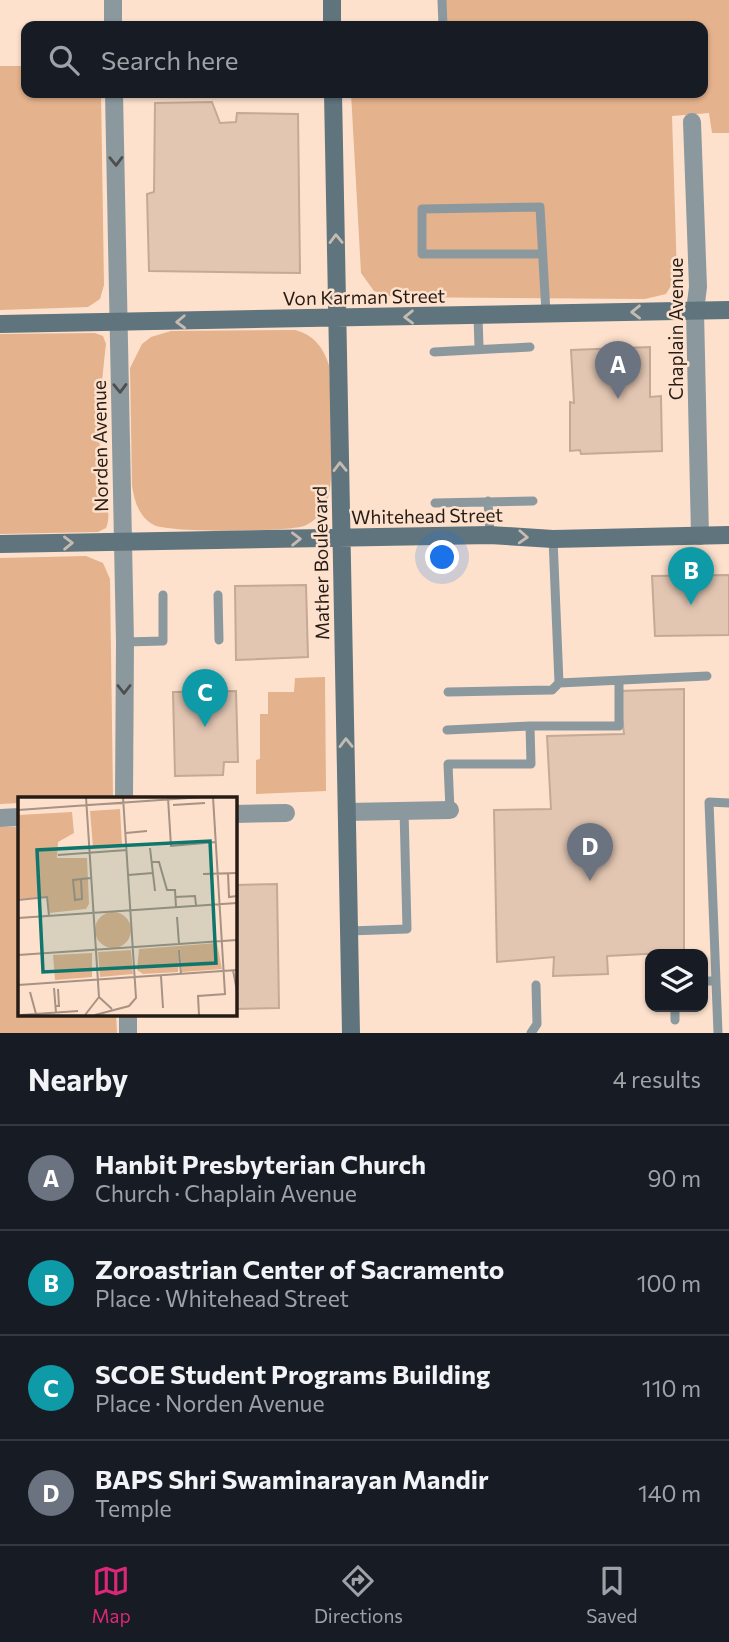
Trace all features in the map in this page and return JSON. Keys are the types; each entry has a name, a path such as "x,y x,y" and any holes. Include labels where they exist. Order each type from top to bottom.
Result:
{"street":[{"path":"113,0 113,21"},
{"path":"332,0 332,21"},
{"name":"Norden Avenue","path":"114,98 125,642 124,797"},
{"name":"Mather Boulevard","path":"334,98 351,1033"},
{"name":"Chaplain Avenue","path":"692,122 698,288 695,311 700,536"},
{"name":"Von Karman Street","path":"0,324 729,310"},
{"name":"Whitehead Street","path":"0,544 490,535 553,539 729,535"},
{"path":"347,812 450,810"},
{"path":"236,814 286,813"},
{"path":"0,818 18,817"}],"lane":[{"path":"442,0 443,21"},
{"path":"542,254 422,254 422,209 540,207 546,313"},
{"path":"478,316 479,347"},
{"path":"434,352 479,347 530,347"},
{"path":"488,501 490,535"},
{"path":"435,503 533,501"},
{"path":"553,539 559,683"},
{"path":"125,642 163,641 163,595"},
{"path":"218,595 219,640"},
{"path":"448,692 552,690 559,683 707,676"},
{"path":"447,730 619,726 619,681"},
{"path":"450,810 448,764 531,764 530,726"},
{"path":"718,1033 709,802 729,803"},
{"path":"349,931 407,929 404,810"},
{"path":"708,981 714,981"},
{"path":"531,1033 537,1024 536,985"},
{"path":"675,1012 675,1020"}],"shaded area":[{"path":"444,0 729,0 729,133 712,133 709,113 672,116 677,276 666,294 645,299 393,297 374,291 361,273 351,98 708,98 708,21 444,21"},
{"path":"0,66 21,66 21,98 101,98 104,285 100,299 88,307 0,310"},
{"path":"295,330 317,343 329,365 332,462 328,498 322,512 304,526 276,530 164,528 149,522 138,508 132,485 130,368 142,344 151,337 171,331"},
{"path":"95,333 103,336 106,344 100,429 101,463 108,511 106,528 98,532 0,534 0,334"},
{"path":"86,556 103,563 110,579 113,797 18,797 18,803 0,804 0,558"},
{"path":"325,677 326,791 256,794 256,760 260,759 260,714 268,714 268,692 294,692 295,678"},
{"path":"0,827 18,827 18,1016 116,1016 117,1033 0,1033"}],"building":[{"path":"212,102 220,123 236,122 237,113 298,114 300,273 149,271 147,194 154,192 155,103"},
{"path":"650,347 650,397 661,396 662,451 581,454 580,450 570,451 570,402 574,403 571,350"},
{"path":"729,575 729,635 655,636 652,576"},
{"path":"306,585 308,657 236,660 235,586"},
{"path":"684,689 684,949 645,949 645,954 607,956 608,974 553,976 554,957 497,962 494,810 551,809 547,736 624,734 619,691"},
{"path":"236,691 238,762 224,762 223,775 175,776 173,692"},
{"path":"277,884 279,1008 236,1009 236,885"}],"place":[{"name":"Hanbit Presbyterian Church","path":"618,399"},
{"name":"Zoroastrian Center of Sacramento","path":"691,605"},
{"name":"SCOE Student Programs Building","path":"205,727"},
{"name":"BAPS Shri Swaminarayan Mandir","path":"590,881"}]}
